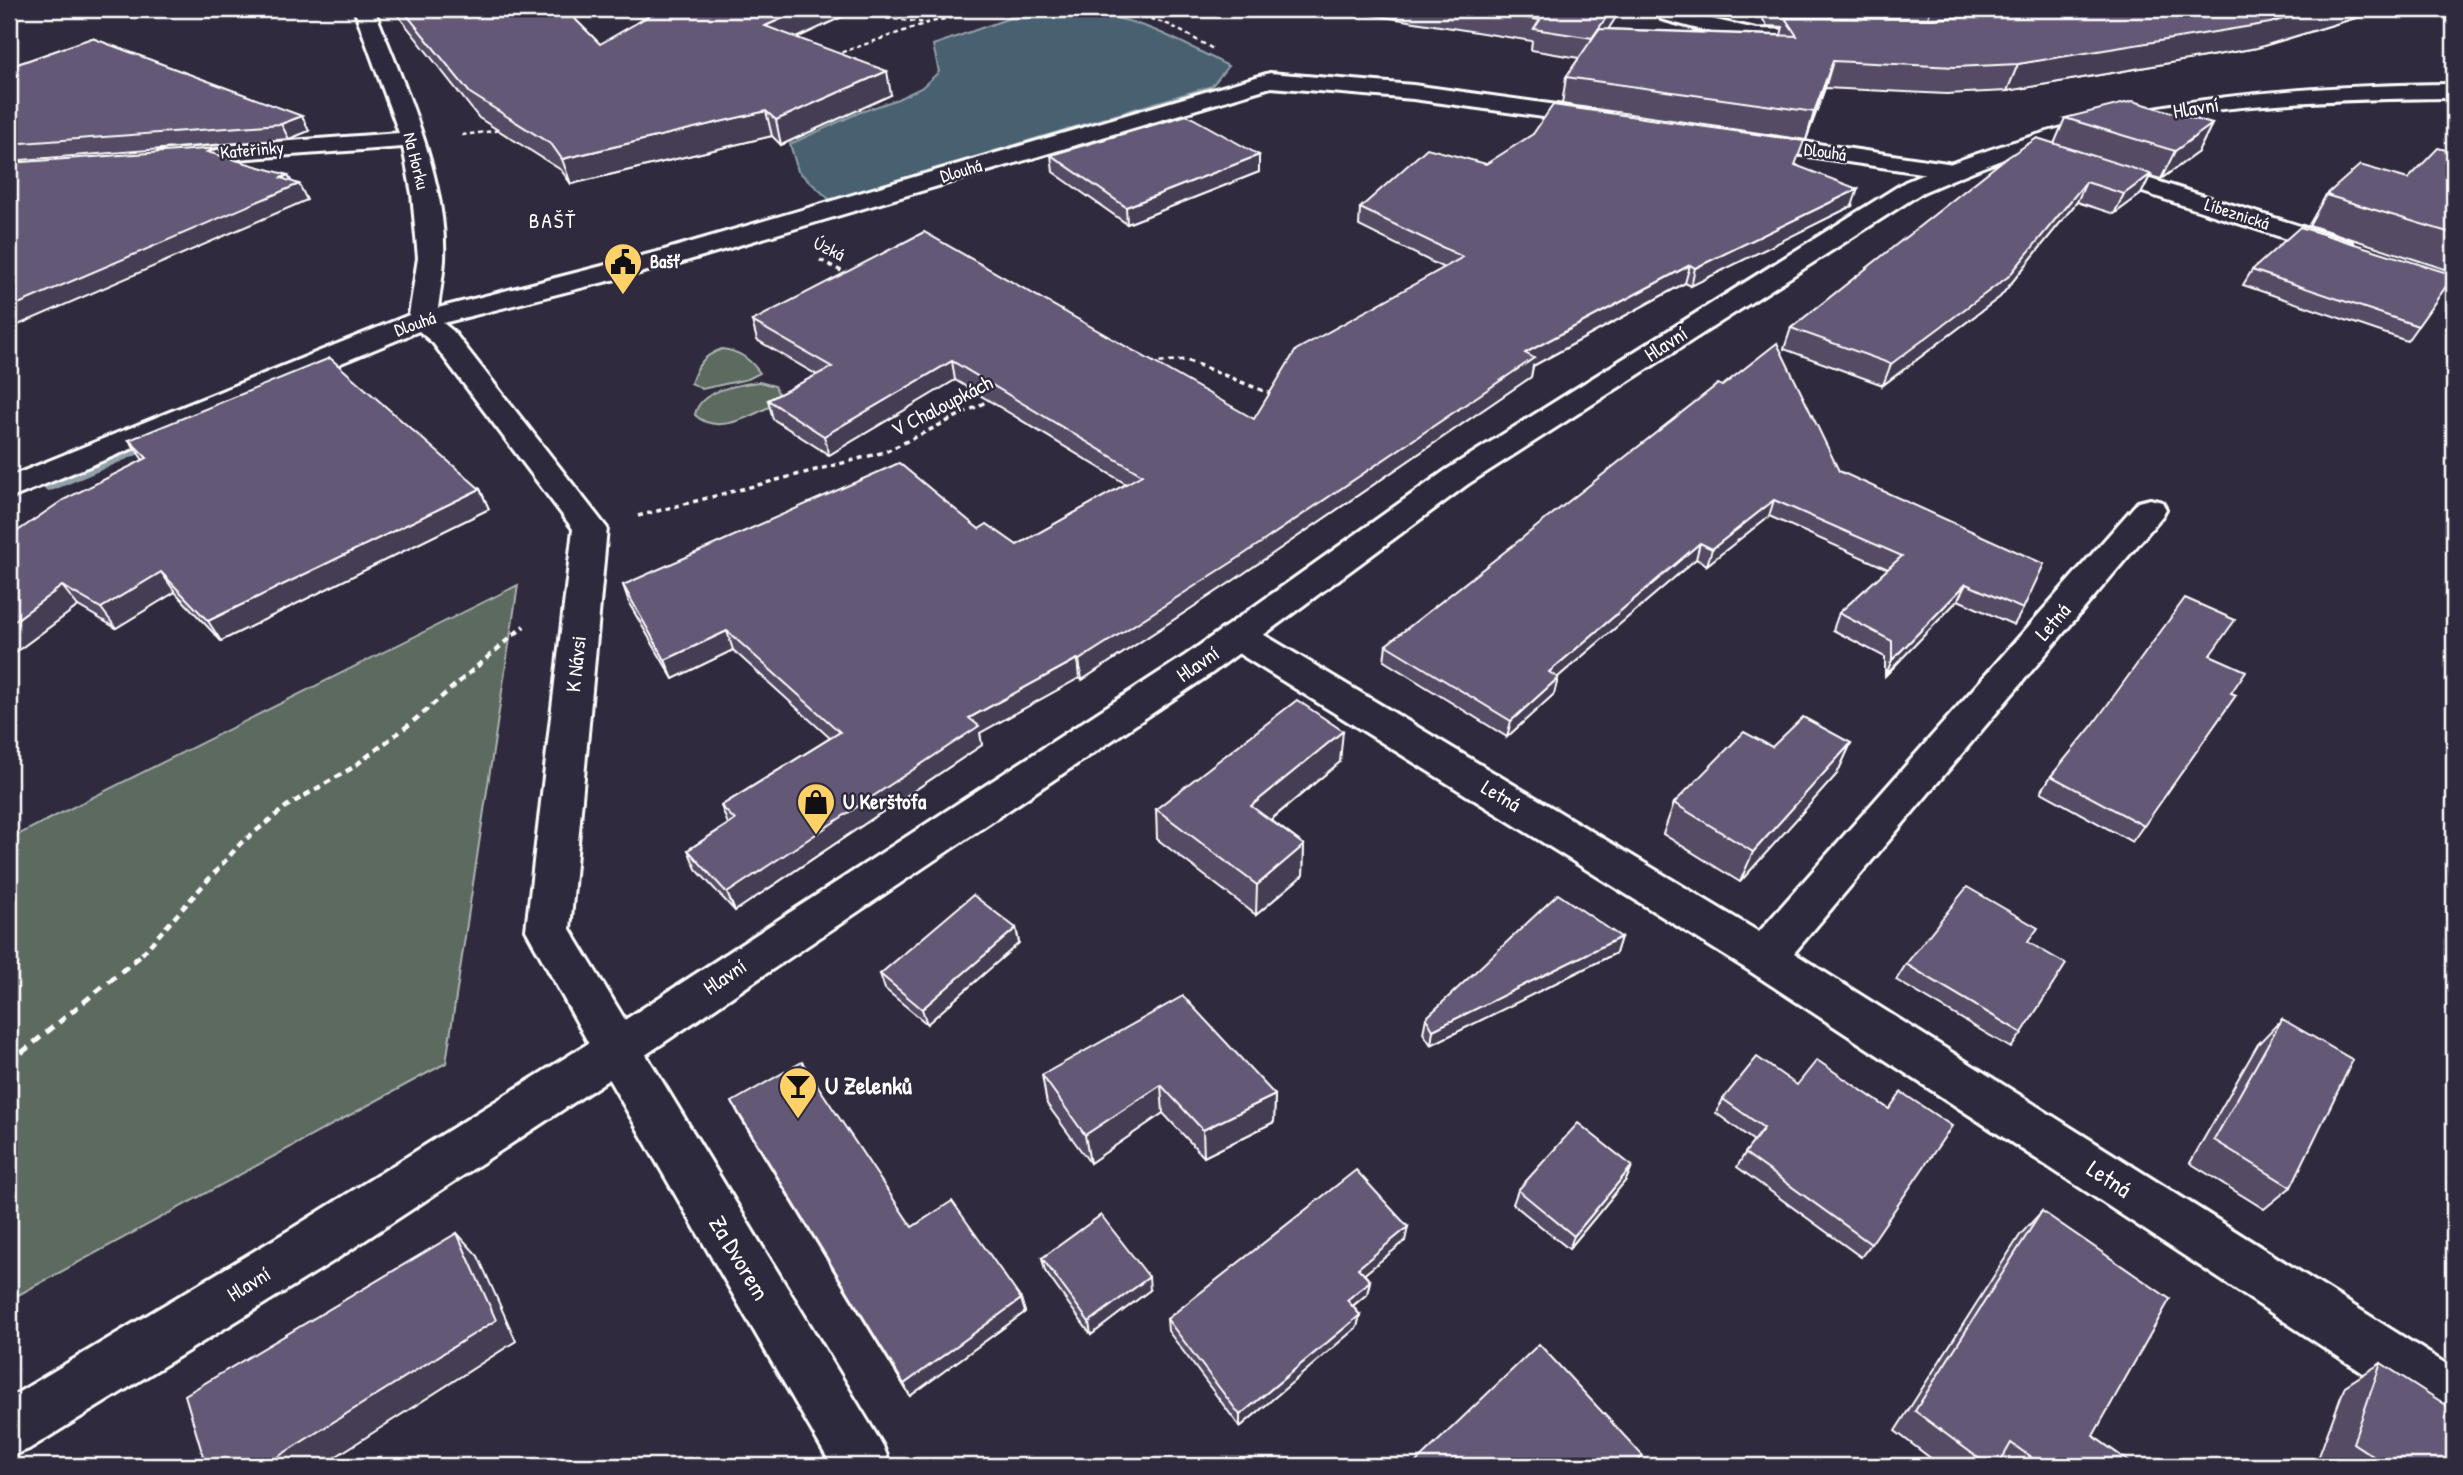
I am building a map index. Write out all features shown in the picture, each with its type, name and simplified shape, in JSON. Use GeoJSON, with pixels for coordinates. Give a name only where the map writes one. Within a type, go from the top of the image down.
{"type":"FeatureCollection","features":[{"type":"Feature","properties":{"kind":"street","name":"Na Horku"},"geometry":{"type":"LineString","coordinates":[[364,9],[413,139],[425,194],[432,258],[422,320]]}},
{"type":"Feature","properties":{"kind":"street"},"geometry":{"type":"LineString","coordinates":[[1672,9],[1668,15],[1756,35],[1829,37]]}},
{"type":"Feature","properties":{"kind":"street","name":"Dlouhá"},"geometry":{"type":"LineString","coordinates":[[9,489],[422,320],[670,257],[1270,80],[1413,92],[1623,121]]}},
{"type":"Feature","properties":{"kind":"street","name":"Hlavní"},"geometry":{"type":"LineString","coordinates":[[9,1429],[314,1244],[616,1050],[1238,636],[1457,477],[1868,215],[1947,170],[2019,144],[2077,129],[2218,104],[2334,92],[2454,91]]}},
{"type":"Feature","properties":{"kind":"street","name":"Dlouhá"},"geometry":{"type":"LineString","coordinates":[[1726,137],[1947,170]]}},
{"type":"Feature","properties":{"kind":"street","name":"Kateřinky"},"geometry":{"type":"LineString","coordinates":[[139,160],[413,139]]}},
{"type":"Feature","properties":{"kind":"street","name":"Líbeznická"},"geometry":{"type":"LineString","coordinates":[[2019,144],[2362,254]]}},
{"type":"Feature","properties":{"kind":"street"},"geometry":{"type":"LineString","coordinates":[[422,320],[443,337],[590,528]]}},
{"type":"Feature","properties":{"kind":"street","name":"Letná"},"geometry":{"type":"LineString","coordinates":[[1764,957],[2150,509]]}},
{"type":"Feature","properties":{"kind":"street","name":"K Návsi"},"geometry":{"type":"LineString","coordinates":[[590,528],[548,930],[616,1050]]}},
{"type":"Feature","properties":{"kind":"street","name":"Letná"},"geometry":{"type":"LineString","coordinates":[[1238,636],[1764,957],[2454,1401]]}},
{"type":"Feature","properties":{"kind":"street","name":"Za Dvorem"},"geometry":{"type":"LineString","coordinates":[[616,1050],[863,1466]]}},
{"type":"Feature","properties":{"kind":"path"},"geometry":{"type":"LineString","coordinates":[[9,13],[25,9]]}},
{"type":"Feature","properties":{"kind":"path"},"geometry":{"type":"LineString","coordinates":[[864,9],[886,18],[927,23]]}},
{"type":"Feature","properties":{"kind":"path"},"geometry":{"type":"LineString","coordinates":[[825,58],[927,23],[991,9]]}},
{"type":"Feature","properties":{"kind":"path"},"geometry":{"type":"LineString","coordinates":[[1120,9],[1170,25],[1270,80]]}},
{"type":"Feature","properties":{"kind":"path"},"geometry":{"type":"LineString","coordinates":[[413,139],[495,132],[507,128]]}},
{"type":"Feature","properties":{"kind":"path","name":"Úzká"},"geometry":{"type":"LineString","coordinates":[[810,256],[854,277]]}},
{"type":"Feature","properties":{"kind":"path"},"geometry":{"type":"LineString","coordinates":[[1147,364],[1186,360],[1286,400]]}},
{"type":"Feature","properties":{"kind":"path","name":"V Chaloupkách"},"geometry":{"type":"LineString","coordinates":[[590,528],[885,452],[995,397]]}},
{"type":"Feature","properties":{"kind":"path"},"geometry":{"type":"LineString","coordinates":[[9,1063],[146,951],[241,843],[287,806],[352,768],[410,724],[586,572]]}},
{"type":"Feature","properties":{"kind":"green space"},"geometry":{"type":"Polygon","coordinates":[[[722,349],[744,356],[760,373],[748,379],[702,389],[691,383],[702,362],[722,349]]]}},
{"type":"Feature","properties":{"kind":"green space"},"geometry":{"type":"Polygon","coordinates":[[[759,382],[775,386],[779,395],[777,403],[725,424],[704,421],[695,415],[698,407],[711,394],[730,387],[759,382]]]}},
{"type":"Feature","properties":{"kind":"green space"},"geometry":{"type":"Polygon","coordinates":[[[518,585],[446,1063],[9,1300],[9,839],[518,585]]]}},
{"type":"Feature","properties":{"kind":"water"},"geometry":{"type":"Polygon","coordinates":[[[1062,10],[1129,21],[1168,36],[1228,66],[1212,86],[830,200],[798,171],[790,144],[921,88],[939,72],[933,45],[1010,18],[1062,10]]]}},
{"type":"Feature","properties":{"kind":"building"},"geometry":{"type":"Polygon","coordinates":[[[402,9],[565,9],[600,44],[661,9],[804,9],[765,26],[887,71],[776,120],[766,111],[562,159],[552,145],[470,93],[402,9]]]}},
{"type":"Feature","properties":{"kind":"building"},"geometry":{"type":"Polygon","coordinates":[[[1467,9],[1612,9],[1592,38],[1534,29],[1540,20],[1467,9]]]}},
{"type":"Feature","properties":{"kind":"building"},"geometry":{"type":"Polygon","coordinates":[[[2051,9],[2316,9],[2270,23],[2018,64],[1955,67],[1833,61],[1814,112],[1566,77],[1599,29],[1797,36],[1785,18],[1934,19],[2051,9]]]}},
{"type":"Feature","properties":{"kind":"building"},"geometry":{"type":"Polygon","coordinates":[[[92,38],[302,116],[281,124],[9,144],[9,67],[92,38]]]}},
{"type":"Feature","properties":{"kind":"building"},"geometry":{"type":"Polygon","coordinates":[[[2133,101],[2212,124],[2175,151],[2065,118],[2133,101]]]}},
{"type":"Feature","properties":{"kind":"building"},"geometry":{"type":"Polygon","coordinates":[[[1553,105],[1804,141],[1795,165],[1858,189],[1695,268],[1690,265],[1525,353],[1534,358],[1234,561],[1079,660],[969,718],[979,726],[727,893],[688,850],[735,820],[721,806],[840,732],[727,631],[665,660],[623,585],[899,463],[979,529],[987,524],[1017,545],[1142,475],[952,361],[824,436],[768,400],[832,367],[752,321],[924,232],[1254,419],[1296,350],[1463,257],[1360,208],[1427,148],[1486,164],[1533,134],[1553,105]]]}},
{"type":"Feature","properties":{"kind":"building"},"geometry":{"type":"Polygon","coordinates":[[[1187,115],[1259,155],[1126,207],[1051,155],[1187,115]]]}},
{"type":"Feature","properties":{"kind":"building"},"geometry":{"type":"Polygon","coordinates":[[[2037,138],[2151,174],[2124,194],[2086,182],[2009,276],[1891,364],[1791,328],[2002,161],[2037,138]]]}},
{"type":"Feature","properties":{"kind":"building"},"geometry":{"type":"Polygon","coordinates":[[[219,148],[207,152],[288,175],[281,178],[299,184],[9,308],[9,163],[219,148]]]}},
{"type":"Feature","properties":{"kind":"building"},"geometry":{"type":"Polygon","coordinates":[[[2438,148],[2454,152],[2454,234],[2326,195],[2360,165],[2408,179],[2438,148]]]}},
{"type":"Feature","properties":{"kind":"building"},"geometry":{"type":"Polygon","coordinates":[[[2300,227],[2454,275],[2418,326],[2252,270],[2300,227]]]}},
{"type":"Feature","properties":{"kind":"building"},"geometry":{"type":"Polygon","coordinates":[[[1777,343],[1839,471],[2044,564],[2023,609],[1966,584],[1892,660],[1892,641],[1839,613],[1902,556],[1774,500],[1712,549],[1700,543],[1549,672],[1558,678],[1511,721],[1386,645],[1718,384],[1722,386],[1777,343]]]}},
{"type":"Feature","properties":{"kind":"building"},"geometry":{"type":"Polygon","coordinates":[[[330,358],[480,489],[208,621],[161,572],[101,608],[62,586],[9,625],[9,537],[63,500],[147,458],[129,440],[330,358]]]}},
{"type":"Feature","properties":{"kind":"building"},"geometry":{"type":"Polygon","coordinates":[[[2185,598],[2235,620],[2210,655],[2246,671],[2231,693],[2236,695],[2144,826],[2051,776],[2092,726],[2185,598]]]}},
{"type":"Feature","properties":{"kind":"building"},"geometry":{"type":"Polygon","coordinates":[[[1297,700],[1343,731],[1251,806],[1304,845],[1257,885],[1156,809],[1297,700]]]}},
{"type":"Feature","properties":{"kind":"building"},"geometry":{"type":"Polygon","coordinates":[[[1803,717],[1851,743],[1753,852],[1674,803],[1744,732],[1772,747],[1803,717]]]}},
{"type":"Feature","properties":{"kind":"building"},"geometry":{"type":"Polygon","coordinates":[[[1967,887],[2038,928],[2028,942],[2066,964],[2022,1033],[1906,964],[1967,887]]]}},
{"type":"Feature","properties":{"kind":"building"},"geometry":{"type":"Polygon","coordinates":[[[1558,894],[1621,937],[1433,1030],[1426,1018],[1558,894]]]}},
{"type":"Feature","properties":{"kind":"building"},"geometry":{"type":"Polygon","coordinates":[[[973,895],[1016,928],[922,1009],[880,974],[973,895]]]}},
{"type":"Feature","properties":{"kind":"building"},"geometry":{"type":"Polygon","coordinates":[[[1183,996],[1275,1095],[1203,1130],[1161,1085],[1085,1135],[1042,1075],[1183,996]]]}},
{"type":"Feature","properties":{"kind":"building"},"geometry":{"type":"Polygon","coordinates":[[[2282,1019],[2353,1060],[2291,1187],[2214,1140],[2282,1019]]]}},
{"type":"Feature","properties":{"kind":"building"},"geometry":{"type":"Polygon","coordinates":[[[1757,1057],[1797,1085],[1817,1060],[1889,1109],[1901,1092],[1952,1126],[1871,1244],[1745,1153],[1764,1128],[1723,1099],[1757,1057]]]}},
{"type":"Feature","properties":{"kind":"building"},"geometry":{"type":"Polygon","coordinates":[[[802,1062],[912,1227],[952,1201],[1021,1299],[904,1384],[732,1102],[802,1062]]]}},
{"type":"Feature","properties":{"kind":"building"},"geometry":{"type":"Polygon","coordinates":[[[1578,1123],[1632,1166],[1574,1236],[1518,1190],[1578,1123]]]}},
{"type":"Feature","properties":{"kind":"building"},"geometry":{"type":"Polygon","coordinates":[[[1356,1170],[1408,1227],[1358,1268],[1370,1281],[1347,1300],[1360,1315],[1240,1415],[1167,1319],[1356,1170]]]}},
{"type":"Feature","properties":{"kind":"building"},"geometry":{"type":"Polygon","coordinates":[[[2042,1211],[2170,1299],[2093,1436],[2135,1466],[2043,1466],[2011,1443],[1998,1466],[1989,1466],[1915,1411],[2042,1211]]]}},
{"type":"Feature","properties":{"kind":"building"},"geometry":{"type":"Polygon","coordinates":[[[1101,1215],[1149,1277],[1089,1322],[1042,1258],[1101,1215]]]}},
{"type":"Feature","properties":{"kind":"building"},"geometry":{"type":"Polygon","coordinates":[[[457,1233],[496,1320],[263,1466],[206,1466],[185,1395],[457,1233]]]}},
{"type":"Feature","properties":{"kind":"building"},"geometry":{"type":"Polygon","coordinates":[[[1539,1344],[1643,1456],[1633,1466],[1412,1466],[1539,1344]]]}},
{"type":"Feature","properties":{"kind":"building"},"geometry":{"type":"Polygon","coordinates":[[[2381,1363],[2454,1410],[2454,1466],[2388,1466],[2353,1443],[2381,1363]]]}},
{"type":"Feature","properties":{"kind":"waterway"},"geometry":{"type":"LineString","coordinates":[[1188,13],[1195,9]]}},
{"type":"Feature","properties":{"kind":"waterway"},"geometry":{"type":"LineString","coordinates":[[48,486],[162,438]]}},
{"type":"Feature","properties":{"kind":"place","name":"Bašť"},"geometry":{"type":"Point","coordinates":[623,296]}},
{"type":"Feature","properties":{"kind":"place","name":"U Kerštofa"},"geometry":{"type":"Point","coordinates":[816,836]}},
{"type":"Feature","properties":{"kind":"place","name":"U Zelenků"},"geometry":{"type":"Point","coordinates":[798,1120]}},
{"type":"Feature","properties":{"kind":"district","name":"BAŠŤ"},"geometry":{"type":"Point","coordinates":[553,221]}}]}
